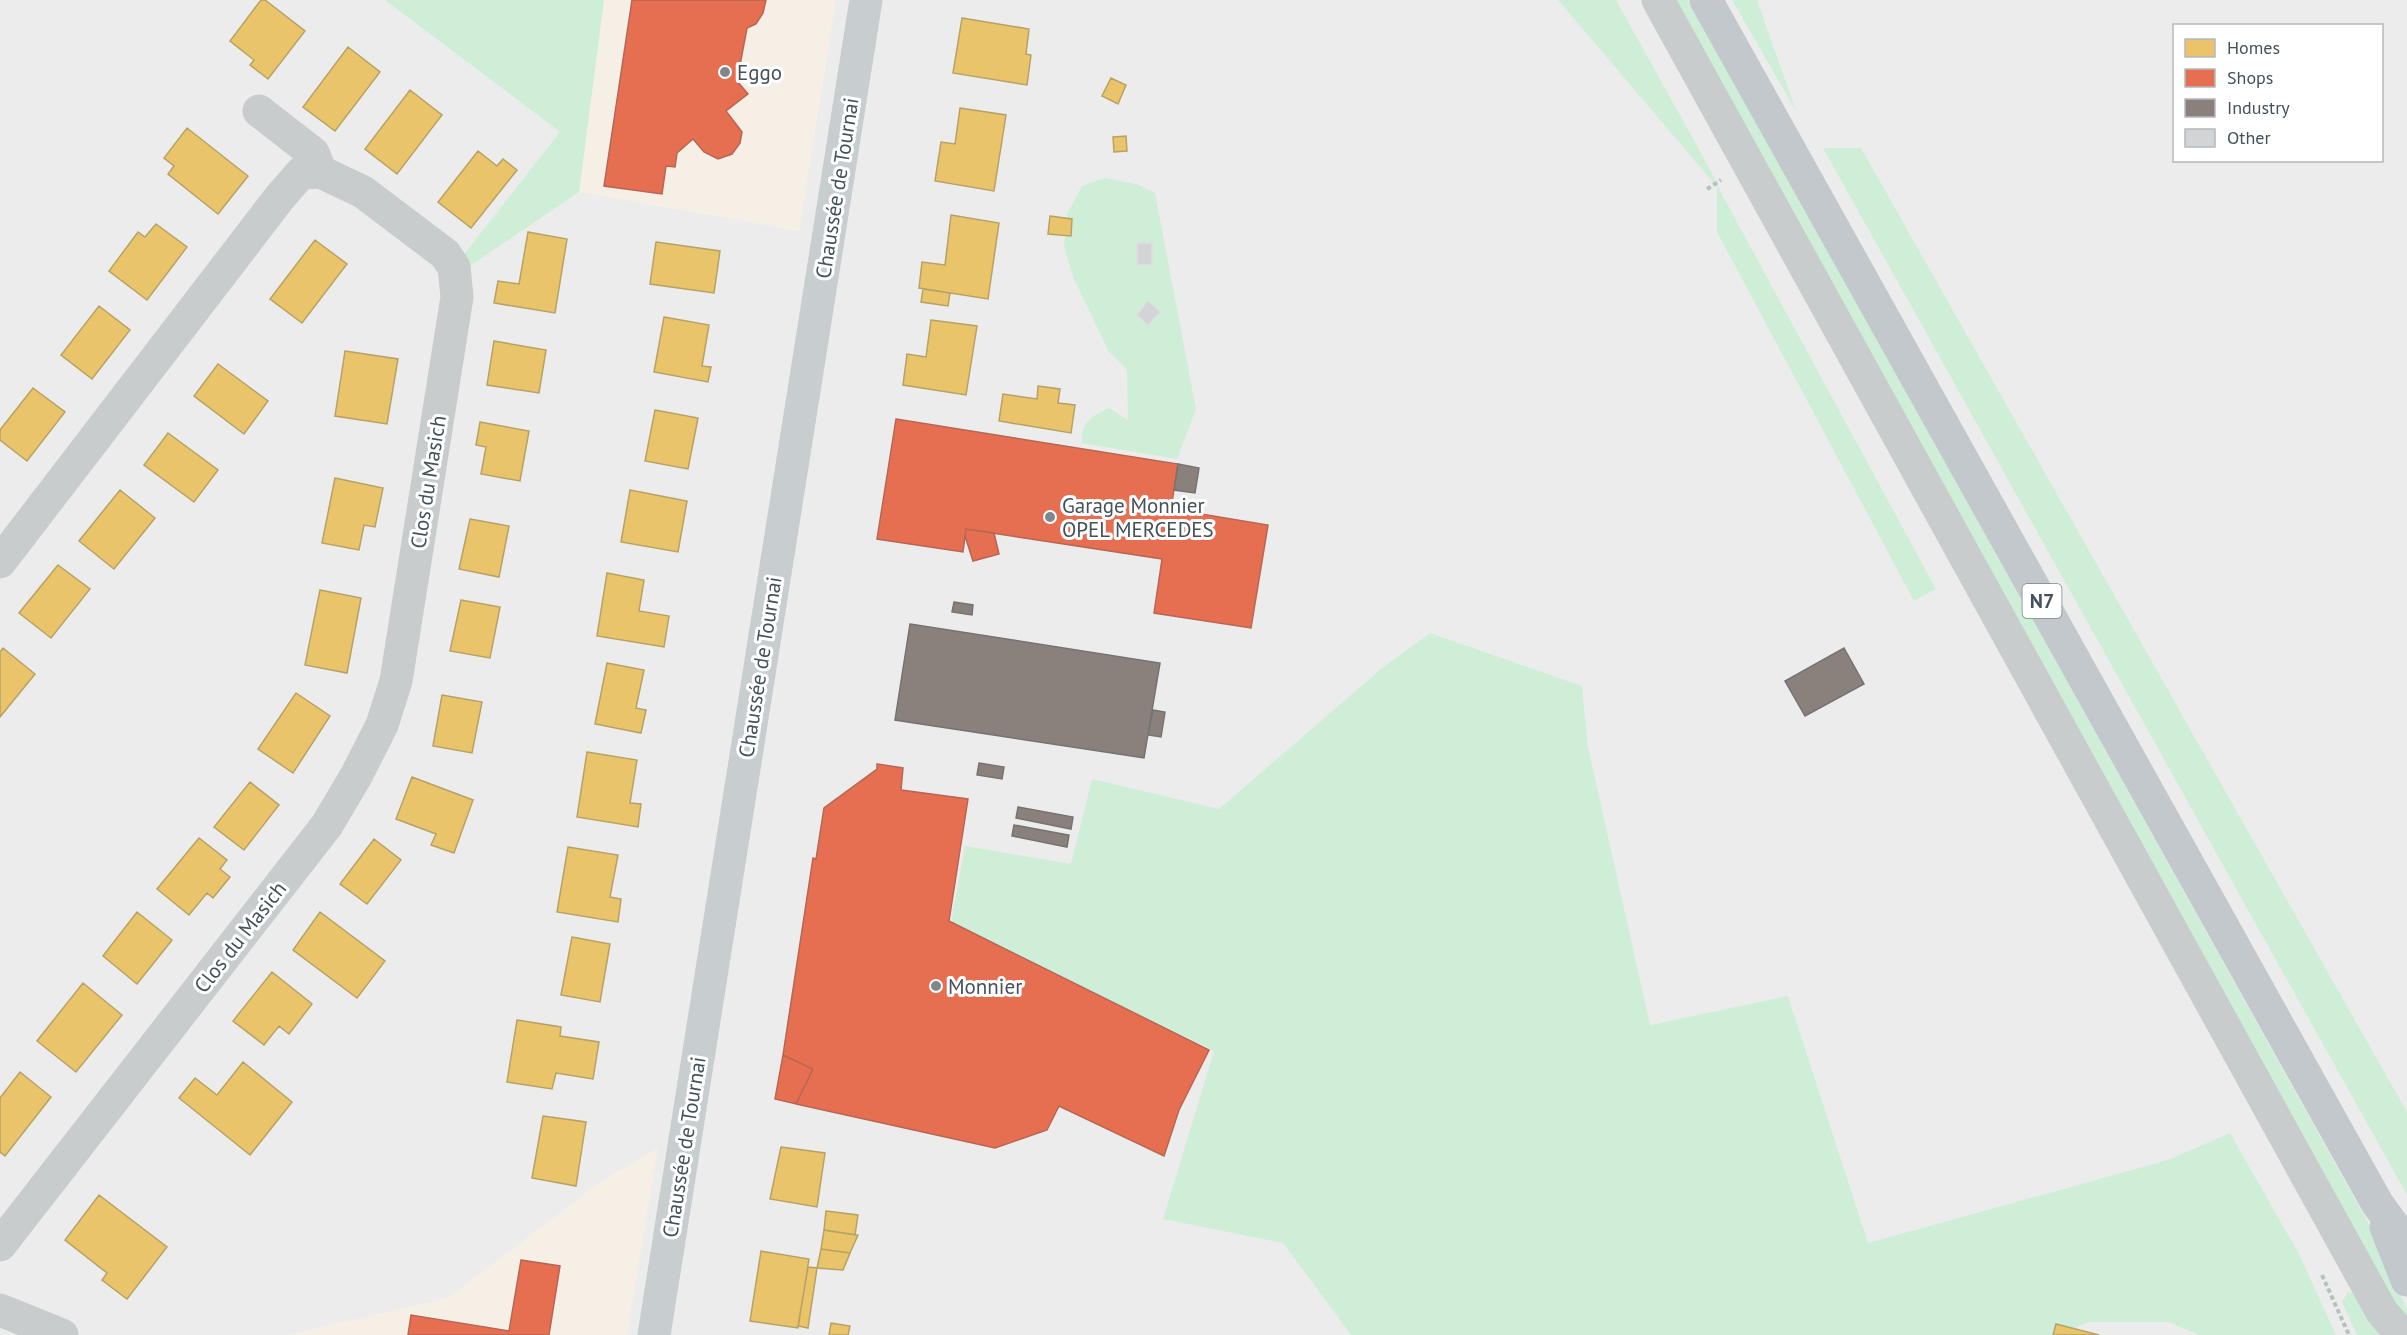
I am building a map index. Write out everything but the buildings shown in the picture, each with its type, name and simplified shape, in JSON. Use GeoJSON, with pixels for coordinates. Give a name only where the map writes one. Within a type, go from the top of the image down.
{"type":"FeatureCollection","features":[{"type":"Feature","properties":{"kind":"main road","name":"Chaussée de Tournai"},"geometry":{"type":"LineString","coordinates":[[654,1335],[866,0]]}},
{"type":"Feature","properties":{"kind":"main road","name":"N7"},"geometry":{"type":"LineString","coordinates":[[1706,0],[2377,1203],[2407,1245]]}},
{"type":"Feature","properties":{"kind":"main road","name":"N7"},"geometry":{"type":"LineString","coordinates":[[2377,1203],[2407,1280]]}},
{"type":"Feature","properties":{"kind":"street"},"geometry":{"type":"LineString","coordinates":[[1658,0],[2376,1302],[2402,1335]]}},
{"type":"Feature","properties":{"kind":"street"},"geometry":{"type":"LineString","coordinates":[[0,562],[280,197],[302,173],[321,172],[313,153],[259,111]]}},
{"type":"Feature","properties":{"kind":"street","name":"Clos du Masich"},"geometry":{"type":"LineString","coordinates":[[0,1245],[327,825],[382,725],[396,681],[457,297],[454,267],[445,254],[363,192],[321,172]]}},
{"type":"Feature","properties":{"kind":"street"},"geometry":{"type":"LineString","coordinates":[[0,1310],[62,1335]]}},
{"type":"Feature","properties":{"kind":"shaded area"},"geometry":{"type":"Polygon","coordinates":[[[604,0],[836,0],[799,231],[579,192],[604,0]]]}},
{"type":"Feature","properties":{"kind":"shaded area"},"geometry":{"type":"Polygon","coordinates":[[[658,1148],[627,1335],[286,1335],[448,1298],[600,1182],[658,1148]]]}},
{"type":"Feature","properties":{"kind":"green space"},"geometry":{"type":"Polygon","coordinates":[[[385,0],[604,0],[579,192],[455,276],[454,267],[560,132],[385,0]]]}},
{"type":"Feature","properties":{"kind":"green space"},"geometry":{"type":"Polygon","coordinates":[[[1558,0],[1616,0],[1711,171],[1936,589],[1914,601],[1717,232],[1717,187],[1558,0]]]}},
{"type":"Feature","properties":{"kind":"green space"},"geometry":{"type":"Polygon","coordinates":[[[1665,0],[1688,0],[2376,1237],[2407,1310],[2407,1325],[1665,0]]]}},
{"type":"Feature","properties":{"kind":"green space"},"geometry":{"type":"Polygon","coordinates":[[[1732,0],[1757,0],[1796,111],[1732,0]]]}},
{"type":"Feature","properties":{"kind":"green space"},"geometry":{"type":"Polygon","coordinates":[[[1823,148],[1861,148],[2407,1112],[2407,1195],[1823,148]]]}},
{"type":"Feature","properties":{"kind":"green space"},"geometry":{"type":"Polygon","coordinates":[[[1104,178],[1137,184],[1155,193],[1196,409],[1177,459],[1082,443],[1083,430],[1088,421],[1109,408],[1128,420],[1127,370],[1109,352],[1074,279],[1064,247],[1067,214],[1082,186],[1104,178]]]}},
{"type":"Feature","properties":{"kind":"green space"},"geometry":{"type":"Polygon","coordinates":[[[1430,633],[1582,686],[1588,747],[1650,1025],[1788,996],[1868,1243],[2168,1160],[2230,1133],[2298,1252],[2336,1335],[2200,1335],[2168,1322],[2088,1322],[2060,1335],[1351,1335],[1283,1243],[1163,1219],[1214,1051],[951,923],[965,846],[1071,864],[1092,779],[1219,809],[1381,669],[1430,633]]]}},
{"type":"Feature","properties":{"kind":"green space"},"geometry":{"type":"Polygon","coordinates":[[[2348,1292],[2361,1293],[2387,1335],[2357,1335],[2342,1302],[2348,1292]]]}},
{"type":"Feature","properties":{"kind":"place","name":"Eggo"},"geometry":{"type":"Point","coordinates":[725,72]}},
{"type":"Feature","properties":{"kind":"place","name":"Garage Monnier OPEL MERCEDES"},"geometry":{"type":"Point","coordinates":[1050,517]}},
{"type":"Feature","properties":{"kind":"place","name":"Monnier"},"geometry":{"type":"Point","coordinates":[936,986]}}]}
